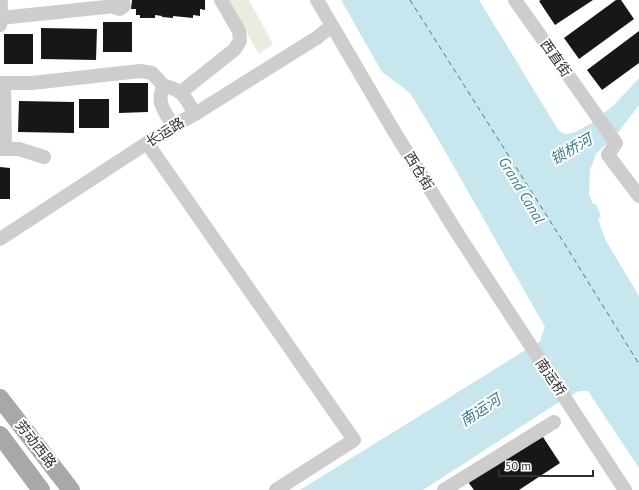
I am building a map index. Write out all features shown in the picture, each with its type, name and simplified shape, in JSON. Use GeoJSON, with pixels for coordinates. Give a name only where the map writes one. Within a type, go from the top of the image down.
{"type":"FeatureCollection","features":[{"type":"Feature","properties":{"kind":"main road","name":"劳动西路"},"geometry":{"type":"LineString","coordinates":[[0,398],[71,490]]}},
{"type":"Feature","properties":{"kind":"main road","name":"劳动西路"},"geometry":{"type":"LineString","coordinates":[[0,435],[41,490]]}},
{"type":"Feature","properties":{"kind":"street"},"geometry":{"type":"LineString","coordinates":[[2,0],[0,20],[118,2]]}},
{"type":"Feature","properties":{"kind":"street"},"geometry":{"type":"LineString","coordinates":[[181,92],[234,50],[240,41],[239,31],[221,0]]}},
{"type":"Feature","properties":{"kind":"street","name":"西仓街"},"geometry":{"type":"LineString","coordinates":[[317,0],[331,26],[455,229],[526,339]]}},
{"type":"Feature","properties":{"kind":"street","name":"西直街"},"geometry":{"type":"LineString","coordinates":[[515,0],[616,143],[608,155],[639,196]]}},
{"type":"Feature","properties":{"kind":"street","name":"长运路"},"geometry":{"type":"LineString","coordinates":[[0,239],[147,143],[318,37],[331,26]]}},
{"type":"Feature","properties":{"kind":"street"},"geometry":{"type":"LineString","coordinates":[[44,157],[19,149],[3,149],[2,83],[32,83],[140,71],[152,73],[164,86],[173,87],[181,92],[195,114]]}},
{"type":"Feature","properties":{"kind":"street"},"geometry":{"type":"LineString","coordinates":[[164,86],[160,93],[161,104],[174,126]]}},
{"type":"Feature","properties":{"kind":"street"},"geometry":{"type":"LineString","coordinates":[[147,143],[354,440],[276,490]]}},
{"type":"Feature","properties":{"kind":"street","name":"南运桥"},"geometry":{"type":"LineString","coordinates":[[526,339],[625,490]]}},
{"type":"Feature","properties":{"kind":"street"},"geometry":{"type":"LineString","coordinates":[[451,488],[554,422]]}},
{"type":"Feature","properties":{"kind":"green space"},"geometry":{"type":"Polygon","coordinates":[[[228,0],[249,0],[273,44],[259,54],[228,0]]]}},
{"type":"Feature","properties":{"kind":"water"},"geometry":{"type":"Polygon","coordinates":[[[341,0],[479,0],[559,131],[565,134],[573,133],[590,124],[614,105],[639,78],[639,105],[617,134],[596,154],[590,170],[589,194],[593,204],[596,204],[601,217],[598,219],[606,241],[639,296],[639,468],[588,391],[579,391],[553,406],[423,490],[300,490],[540,341],[545,327],[441,144],[410,93],[382,72],[341,0]]]}},
{"type":"Feature","properties":{"kind":"building"},"geometry":{"type":"Polygon","coordinates":[[[132,0],[205,0],[205,10],[200,9],[200,16],[193,15],[193,18],[173,16],[173,18],[155,15],[155,18],[140,18],[140,15],[136,15],[136,9],[131,9],[132,0]]]}},
{"type":"Feature","properties":{"kind":"building"},"geometry":{"type":"Polygon","coordinates":[[[593,0],[555,25],[539,1],[593,0]]]}},
{"type":"Feature","properties":{"kind":"building"},"geometry":{"type":"Polygon","coordinates":[[[616,0],[621,0],[634,19],[579,59],[564,38],[616,0]]]}},
{"type":"Feature","properties":{"kind":"building"},"geometry":{"type":"Polygon","coordinates":[[[103,22],[132,22],[132,52],[103,52],[103,22]]]}},
{"type":"Feature","properties":{"kind":"building"},"geometry":{"type":"Polygon","coordinates":[[[41,28],[97,29],[96,60],[41,59],[41,28]]]}},
{"type":"Feature","properties":{"kind":"building"},"geometry":{"type":"Polygon","coordinates":[[[639,31],[639,63],[602,90],[587,70],[639,31]]]}},
{"type":"Feature","properties":{"kind":"building"},"geometry":{"type":"Polygon","coordinates":[[[4,34],[33,34],[33,64],[4,64],[4,34]]]}},
{"type":"Feature","properties":{"kind":"building"},"geometry":{"type":"Polygon","coordinates":[[[119,83],[148,83],[148,112],[119,113],[119,83]]]}},
{"type":"Feature","properties":{"kind":"building"},"geometry":{"type":"Polygon","coordinates":[[[79,99],[109,99],[109,128],[79,128],[79,99]]]}},
{"type":"Feature","properties":{"kind":"building"},"geometry":{"type":"Polygon","coordinates":[[[19,101],[74,102],[74,133],[18,132],[19,101]]]}},
{"type":"Feature","properties":{"kind":"building"},"geometry":{"type":"Polygon","coordinates":[[[0,167],[10,168],[10,199],[0,199],[0,167]]]}},
{"type":"Feature","properties":{"kind":"building"},"geometry":{"type":"Polygon","coordinates":[[[541,434],[560,463],[519,490],[474,490],[468,482],[541,434]]]}},
{"type":"Feature","properties":{"kind":"ferry route"},"geometry":{"type":"LineString","coordinates":[[410,0],[639,364]]}},
{"type":"Feature","properties":{"kind":"water label","name":"锁桥河"},"geometry":{"type":"Point","coordinates":[571,149]}},
{"type":"Feature","properties":{"kind":"water label","name":"Grand Canal"},"geometry":{"type":"Point","coordinates":[522,190]}},
{"type":"Feature","properties":{"kind":"water label","name":"南运河"},"geometry":{"type":"Point","coordinates":[480,410]}}]}
